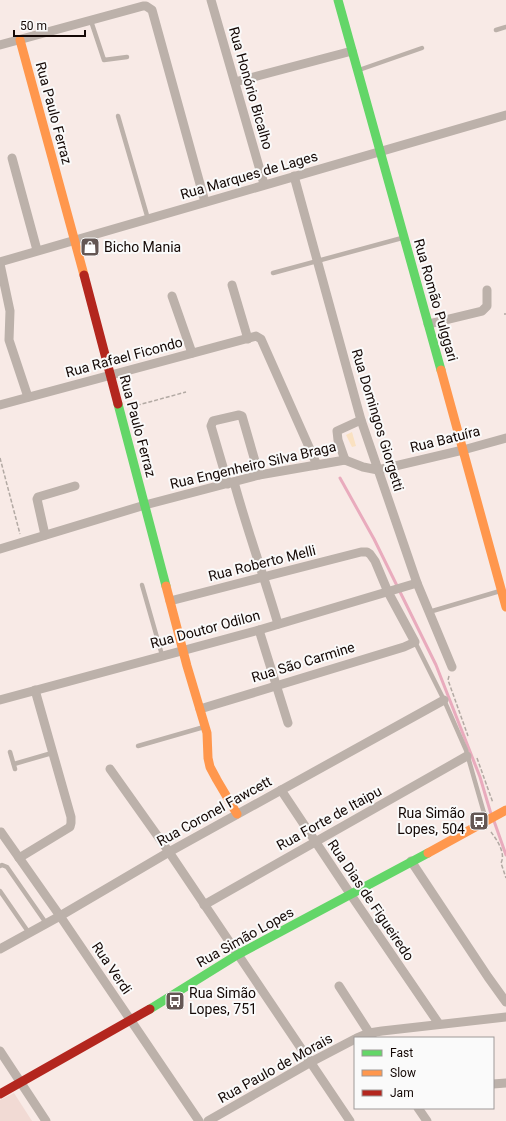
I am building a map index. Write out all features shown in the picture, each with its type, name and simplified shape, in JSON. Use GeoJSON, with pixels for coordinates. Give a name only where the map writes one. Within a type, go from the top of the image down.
{"type":"FeatureCollection","features":[{"type":"Feature","properties":{"kind":"street","name":"Rua Honório Bicalho"},"geometry":{"type":"LineString","coordinates":[[211,0],[264,184]]}},
{"type":"Feature","properties":{"kind":"street","name":"Rua Romão Pulggari"},"geometry":{"type":"LineString","coordinates":[[338,0],[463,450],[502,580],[501,591],[506,607]]}},
{"type":"Feature","properties":{"kind":"street"},"geometry":{"type":"LineString","coordinates":[[0,45],[143,6],[150,7],[205,202]]}},
{"type":"Feature","properties":{"kind":"street","name":"Rua Paulo Ferraz"},"geometry":{"type":"LineString","coordinates":[[20,40],[75,240],[183,650],[205,727],[209,743],[209,761],[211,769],[237,814]]}},
{"type":"Feature","properties":{"kind":"street"},"geometry":{"type":"LineString","coordinates":[[235,82],[352,51]]}},
{"type":"Feature","properties":{"kind":"street","name":"Rua Marques de Lages"},"geometry":{"type":"LineString","coordinates":[[0,263],[37,250],[506,115]]}},
{"type":"Feature","properties":{"kind":"street"},"geometry":{"type":"LineString","coordinates":[[12,158],[37,250]]}},
{"type":"Feature","properties":{"kind":"street","name":"Rua Domingos Giorgetti"},"geometry":{"type":"LineString","coordinates":[[294,176],[361,420],[417,582],[452,667]]}},
{"type":"Feature","properties":{"kind":"street"},"geometry":{"type":"LineString","coordinates":[[0,263],[10,311],[9,340],[28,397]]}},
{"type":"Feature","properties":{"kind":"street"},"geometry":{"type":"LineString","coordinates":[[232,285],[252,338],[261,339],[317,465]]}},
{"type":"Feature","properties":{"kind":"street"},"geometry":{"type":"LineString","coordinates":[[428,324],[482,311],[487,306],[487,290]]}},
{"type":"Feature","properties":{"kind":"street"},"geometry":{"type":"LineString","coordinates":[[172,296],[192,353]]}},
{"type":"Feature","properties":{"kind":"street","name":"Rua Rafael Ficondo"},"geometry":{"type":"LineString","coordinates":[[0,405],[110,374],[252,338]]}},
{"type":"Feature","properties":{"kind":"street"},"geometry":{"type":"LineString","coordinates":[[260,475],[242,416],[239,415],[213,421],[211,426],[264,577],[278,624]]}},
{"type":"Feature","properties":{"kind":"street","name":"Rua Engenheiro Silva Braga"},"geometry":{"type":"LineString","coordinates":[[0,548],[145,505],[260,475],[345,460],[338,440],[337,431],[361,420]]}},
{"type":"Feature","properties":{"kind":"street","name":"Rua Batuíra"},"geometry":{"type":"LineString","coordinates":[[345,460],[363,467],[378,470],[463,450],[506,438]]}},
{"type":"Feature","properties":{"kind":"street"},"geometry":{"type":"LineString","coordinates":[[45,535],[37,499],[38,497],[75,486]]}},
{"type":"Feature","properties":{"kind":"street","name":"Rua Roberto Melli"},"geometry":{"type":"LineString","coordinates":[[170,601],[361,552],[367,552],[370,554],[390,591]]}},
{"type":"Feature","properties":{"kind":"street","name":"Rua Doutor Odilon"},"geometry":{"type":"LineString","coordinates":[[0,700],[259,630],[417,582]]}},
{"type":"Feature","properties":{"kind":"street"},"geometry":{"type":"LineString","coordinates":[[390,591],[414,642]]}},
{"type":"Feature","properties":{"kind":"street"},"geometry":{"type":"LineString","coordinates":[[259,630],[288,723]]}},
{"type":"Feature","properties":{"kind":"street","name":"Rua São Carmine"},"geometry":{"type":"LineString","coordinates":[[200,709],[404,647],[414,642]]}},
{"type":"Feature","properties":{"kind":"street"},"geometry":{"type":"LineString","coordinates":[[19,858],[70,827],[71,823],[35,690]]}},
{"type":"Feature","properties":{"kind":"street","name":"Rua Coronel Fawcett"},"geometry":{"type":"LineString","coordinates":[[0,948],[60,916],[237,814],[444,700]]}},
{"type":"Feature","properties":{"kind":"street","name":"Rua Forte de Itaipu"},"geometry":{"type":"LineString","coordinates":[[204,905],[467,756]]}},
{"type":"Feature","properties":{"kind":"street"},"geometry":{"type":"LineString","coordinates":[[110,769],[169,852],[350,1121]]}},
{"type":"Feature","properties":{"kind":"street","name":"Rua Dias de Figueiredo"},"geometry":{"type":"LineString","coordinates":[[281,790],[439,1024]]}},
{"type":"Feature","properties":{"kind":"street","name":"Rua Simão Lopes"},"geometry":{"type":"LineString","coordinates":[[0,1094],[130,1021],[237,955],[351,895],[506,810]]}},
{"type":"Feature","properties":{"kind":"street","name":"Rua Verdi"},"geometry":{"type":"LineString","coordinates":[[1,832],[199,1121]]}},
{"type":"Feature","properties":{"kind":"street"},"geometry":{"type":"LineString","coordinates":[[411,861],[506,1002]]}},
{"type":"Feature","properties":{"kind":"street"},"geometry":{"type":"LineString","coordinates":[[339,986],[371,1036]]}},
{"type":"Feature","properties":{"kind":"street","name":"Rua Paulo de Morais"},"geometry":{"type":"LineString","coordinates":[[371,1036],[439,1024],[506,1017]]}},
{"type":"Feature","properties":{"kind":"street","name":"Rua Paulo de Morais"},"geometry":{"type":"LineString","coordinates":[[208,1121],[311,1062],[354,1040]]}},
{"type":"Feature","properties":{"kind":"street"},"geometry":{"type":"LineString","coordinates":[[0,1051],[46,1121]]}},
{"type":"Feature","properties":{"kind":"street"},"geometry":{"type":"LineString","coordinates":[[494,1084],[506,1083]]}},
{"type":"Feature","properties":{"kind":"street"},"geometry":{"type":"LineString","coordinates":[[419,1109],[426,1121]]}},
{"type":"Feature","properties":{"kind":"lane"},"geometry":{"type":"LineString","coordinates":[[91,21],[104,60],[127,57]]}},
{"type":"Feature","properties":{"kind":"lane"},"geometry":{"type":"LineString","coordinates":[[496,30],[506,27]]}},
{"type":"Feature","properties":{"kind":"lane"},"geometry":{"type":"LineString","coordinates":[[358,70],[422,48]]}},
{"type":"Feature","properties":{"kind":"lane"},"geometry":{"type":"LineString","coordinates":[[118,116],[148,219]]}},
{"type":"Feature","properties":{"kind":"lane"},"geometry":{"type":"LineString","coordinates":[[273,272],[404,237]]}},
{"type":"Feature","properties":{"kind":"lane"},"geometry":{"type":"LineString","coordinates":[[142,585],[162,655]]}},
{"type":"Feature","properties":{"kind":"lane"},"geometry":{"type":"LineString","coordinates":[[429,612],[501,591]]}},
{"type":"Feature","properties":{"kind":"lane"},"geometry":{"type":"LineString","coordinates":[[414,642],[444,700],[464,745],[486,821]]}},
{"type":"Feature","properties":{"kind":"lane"},"geometry":{"type":"LineString","coordinates":[[138,746],[205,727]]}},
{"type":"Feature","properties":{"kind":"lane"},"geometry":{"type":"LineString","coordinates":[[10,752],[15,766],[52,752]]}},
{"type":"Feature","properties":{"kind":"lane"},"geometry":{"type":"LineString","coordinates":[[0,866],[2,865],[7,867],[46,923]]}},
{"type":"Feature","properties":{"kind":"lane"},"geometry":{"type":"LineString","coordinates":[[0,891],[29,933]]}},
{"type":"Feature","properties":{"kind":"path"},"geometry":{"type":"LineString","coordinates":[[120,410],[186,392]]}},
{"type":"Feature","properties":{"kind":"path"},"geometry":{"type":"LineString","coordinates":[[0,458],[22,542]]}},
{"type":"Feature","properties":{"kind":"path"},"geometry":{"type":"LineString","coordinates":[[486,821],[504,852],[501,863],[506,878]]}},
{"type":"Feature","properties":{"kind":"shaded area"},"geometry":{"type":"Polygon","coordinates":[[[352,432],[356,446],[352,447],[346,435],[352,432]]]}},
{"type":"Feature","properties":{"kind":"shaded area"},"geometry":{"type":"Polygon","coordinates":[[[14,1093],[32,1121],[0,1121],[0,1100],[14,1093]]]}},
{"type":"Feature","properties":{"kind":"waterway"},"geometry":{"type":"LineString","coordinates":[[340,478],[374,539],[436,665],[480,777],[491,814]]}},
{"type":"Feature","properties":{"kind":"waterway"},"geometry":{"type":"LineString","coordinates":[[494,821],[506,855]]}},
{"type":"Feature","properties":{"kind":"traffic: fast"},"geometry":{"type":"LineString","coordinates":[[338,0],[441,370]]}},
{"type":"Feature","properties":{"kind":"traffic: fast"},"geometry":{"type":"LineString","coordinates":[[118,404],[166,586]]}},
{"type":"Feature","properties":{"kind":"traffic: fast"},"geometry":{"type":"LineString","coordinates":[[150,1009],[237,955],[428,853]]}},
{"type":"Feature","properties":{"kind":"traffic: slow"},"geometry":{"type":"LineString","coordinates":[[20,40],[84,275]]}},
{"type":"Feature","properties":{"kind":"traffic: slow"},"geometry":{"type":"LineString","coordinates":[[441,370],[506,607]]}},
{"type":"Feature","properties":{"kind":"traffic: slow"},"geometry":{"type":"LineString","coordinates":[[166,586],[187,666],[207,733],[208,758],[210,767],[237,814]]}},
{"type":"Feature","properties":{"kind":"traffic: slow"},"geometry":{"type":"LineString","coordinates":[[428,853],[506,810]]}},
{"type":"Feature","properties":{"kind":"traffic: jam"},"geometry":{"type":"LineString","coordinates":[[84,275],[118,404]]}},
{"type":"Feature","properties":{"kind":"traffic: jam"},"geometry":{"type":"LineString","coordinates":[[0,1094],[150,1009]]}},
{"type":"Feature","properties":{"kind":"place","name":"Bicho Mania"},"geometry":{"type":"Point","coordinates":[90,247]}},
{"type":"Feature","properties":{"kind":"place","name":"Rua Simão Lopes, 504"},"geometry":{"type":"Point","coordinates":[479,821]}},
{"type":"Feature","properties":{"kind":"place","name":"Rua Simão Lopes, 751"},"geometry":{"type":"Point","coordinates":[175,1001]}}]}
